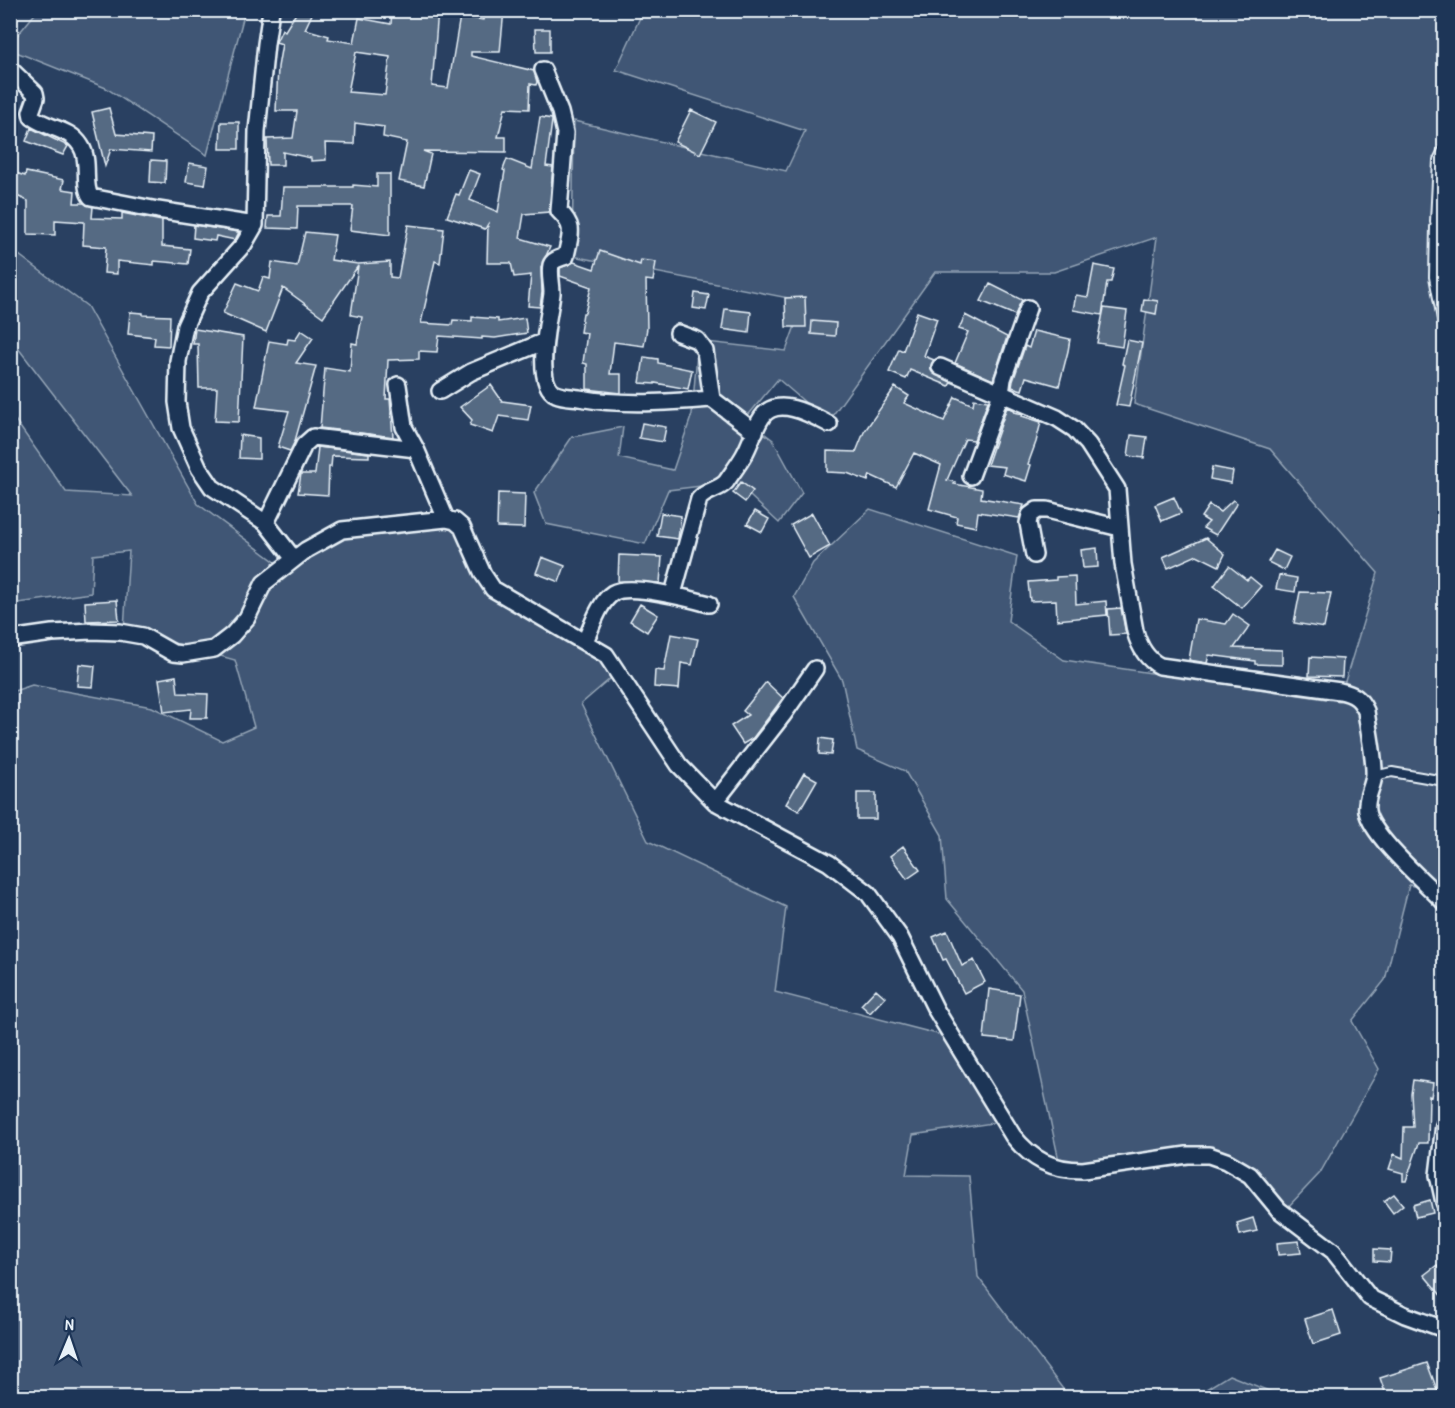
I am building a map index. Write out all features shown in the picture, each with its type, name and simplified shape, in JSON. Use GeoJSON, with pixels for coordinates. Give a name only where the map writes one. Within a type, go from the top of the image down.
{"type":"FeatureCollection","features":[{"type":"Feature","properties":{"kind":"street"},"geometry":{"type":"LineString","coordinates":[[271,10],[257,131],[255,225],[244,244],[200,293],[185,326],[178,361],[177,402],[181,428],[199,468],[213,487],[266,523],[294,559]]}},
{"type":"Feature","properties":{"kind":"street"},"geometry":{"type":"LineString","coordinates":[[10,69],[35,93],[32,117],[68,133],[83,147],[87,164],[87,193],[91,197],[255,225]]}},
{"type":"Feature","properties":{"kind":"street"},"geometry":{"type":"LineString","coordinates":[[543,70],[560,112],[565,132],[559,211],[568,219],[572,228],[566,256],[555,260],[551,265],[552,293],[545,340],[544,375],[550,389],[557,395],[635,404],[712,399],[755,432]]}},
{"type":"Feature","properties":{"kind":"street"},"geometry":{"type":"LineString","coordinates":[[971,476],[1029,308]]}},
{"type":"Feature","properties":{"kind":"street"},"geometry":{"type":"LineString","coordinates":[[678,333],[697,340],[705,351],[712,399]]}},
{"type":"Feature","properties":{"kind":"street"},"geometry":{"type":"LineString","coordinates":[[441,391],[471,372],[545,340]]}},
{"type":"Feature","properties":{"kind":"street"},"geometry":{"type":"LineString","coordinates":[[940,367],[1057,418],[1074,429],[1088,444],[1117,489],[1123,564],[1134,631],[1149,661],[1160,666],[1340,691],[1354,694],[1362,702],[1366,711],[1374,776],[1367,796],[1367,813],[1381,837],[1444,902]]}},
{"type":"Feature","properties":{"kind":"street"},"geometry":{"type":"LineString","coordinates":[[398,385],[404,427],[446,519]]}},
{"type":"Feature","properties":{"kind":"street"},"geometry":{"type":"LineString","coordinates":[[673,594],[699,499],[702,494],[723,485],[745,455],[763,416],[775,408],[785,407],[812,415],[829,424]]}},
{"type":"Feature","properties":{"kind":"street"},"geometry":{"type":"LineString","coordinates":[[266,523],[304,445],[313,438],[416,449]]}},
{"type":"Feature","properties":{"kind":"street"},"geometry":{"type":"LineString","coordinates":[[1034,555],[1028,522],[1030,514],[1036,510],[1047,510],[1120,528]]}},
{"type":"Feature","properties":{"kind":"street"},"geometry":{"type":"LineString","coordinates":[[10,639],[52,633],[120,632],[142,636],[173,652],[183,654],[214,648],[232,635],[247,618],[264,583],[306,550],[342,530],[446,519],[455,521],[462,527],[483,574],[493,589],[606,655],[679,765],[715,802],[829,863],[868,893],[900,937],[936,1010],[1013,1136],[1025,1151],[1058,1168],[1069,1170],[1187,1155],[1209,1155],[1227,1161],[1250,1175],[1279,1210],[1333,1251],[1370,1299],[1444,1329]]}},
{"type":"Feature","properties":{"kind":"street"},"geometry":{"type":"LineString","coordinates":[[585,641],[605,601],[614,592],[673,594],[710,604]]}},
{"type":"Feature","properties":{"kind":"street"},"geometry":{"type":"LineString","coordinates":[[715,802],[783,715],[815,669]]}},
{"type":"Feature","properties":{"kind":"street"},"geometry":{"type":"LineString","coordinates":[[1444,1125],[1438,1175],[1444,1202]]}},
{"type":"Feature","properties":{"kind":"lane"},"geometry":{"type":"LineString","coordinates":[[1444,148],[1438,160],[1434,278],[1444,330]]}},
{"type":"Feature","properties":{"kind":"lane"},"geometry":{"type":"LineString","coordinates":[[1435,227],[1444,206]]}},
{"type":"Feature","properties":{"kind":"lane"},"geometry":{"type":"LineString","coordinates":[[1374,776],[1392,772],[1444,781]]}},
{"type":"Feature","properties":{"kind":"shaded area"},"geometry":{"type":"Polygon","coordinates":[[[38,10],[245,11],[207,155],[106,88],[11,50],[11,43],[38,10]]]}},
{"type":"Feature","properties":{"kind":"shaded area"},"geometry":{"type":"Polygon","coordinates":[[[643,11],[1444,11],[1444,893],[1409,885],[1385,980],[1352,1021],[1379,1069],[1320,1173],[1287,1208],[1229,1166],[1181,1154],[1061,1170],[1022,990],[947,899],[942,835],[905,771],[857,750],[842,680],[794,597],[813,563],[870,509],[1017,556],[1008,621],[1064,660],[1339,701],[1378,573],[1270,449],[1134,404],[1157,237],[1054,272],[935,272],[828,422],[778,379],[745,419],[773,440],[802,493],[779,523],[735,482],[668,490],[645,544],[546,524],[534,493],[572,437],[623,427],[619,458],[673,470],[692,414],[698,341],[786,351],[804,301],[572,256],[574,121],[786,171],[805,131],[616,70],[643,11]]]}},
{"type":"Feature","properties":{"kind":"shaded area"},"geometry":{"type":"Polygon","coordinates":[[[11,249],[87,306],[198,504],[277,563],[338,530],[454,525],[507,600],[591,637],[618,672],[581,704],[648,841],[786,907],[775,992],[945,1036],[999,1122],[913,1135],[906,1175],[969,1176],[978,1277],[1069,1397],[11,1397],[11,692],[32,685],[152,707],[222,741],[254,727],[235,660],[124,629],[129,551],[93,555],[91,593],[11,604],[10,390],[13,417],[66,492],[132,496],[11,339],[11,249]]]}},
{"type":"Feature","properties":{"kind":"shaded area"},"geometry":{"type":"Polygon","coordinates":[[[1229,1375],[1284,1397],[1193,1397],[1229,1375]]]}},
{"type":"Feature","properties":{"kind":"building"},"geometry":{"type":"Polygon","coordinates":[[[298,10],[314,10],[305,29],[329,36],[328,39],[354,43],[359,18],[391,24],[392,10],[438,10],[432,86],[448,88],[460,16],[483,20],[485,10],[504,10],[500,52],[471,52],[471,56],[534,71],[537,82],[536,85],[530,84],[529,109],[505,108],[498,137],[506,137],[506,152],[423,151],[431,154],[424,186],[399,181],[407,142],[383,137],[384,127],[355,123],[354,144],[325,143],[326,160],[311,161],[311,158],[283,152],[283,165],[268,165],[267,139],[293,138],[297,111],[276,111],[278,67],[282,44],[276,42],[282,29],[285,31],[298,10]],[[356,52],[348,92],[385,95],[390,57],[356,52]]]}},
{"type":"Feature","properties":{"kind":"building"},"geometry":{"type":"Polygon","coordinates":[[[535,29],[550,29],[550,52],[536,52],[535,29]]]}},
{"type":"Feature","properties":{"kind":"building"},"geometry":{"type":"Polygon","coordinates":[[[109,108],[116,134],[152,137],[151,152],[111,149],[105,166],[92,112],[109,108]]]}},
{"type":"Feature","properties":{"kind":"building"},"geometry":{"type":"Polygon","coordinates":[[[691,110],[716,122],[700,154],[675,142],[691,110]]]}},
{"type":"Feature","properties":{"kind":"building"},"geometry":{"type":"Polygon","coordinates":[[[540,117],[552,119],[546,166],[553,167],[549,212],[524,214],[520,238],[550,247],[541,267],[540,307],[528,306],[531,275],[514,277],[511,263],[487,263],[488,224],[485,229],[447,217],[469,170],[480,174],[470,200],[498,212],[505,171],[503,170],[507,159],[532,169],[540,117]]]}},
{"type":"Feature","properties":{"kind":"building"},"geometry":{"type":"Polygon","coordinates":[[[221,122],[239,122],[239,149],[220,149],[221,122]]]}},
{"type":"Feature","properties":{"kind":"building"},"geometry":{"type":"Polygon","coordinates":[[[31,128],[68,146],[63,155],[26,141],[31,128]]]}},
{"type":"Feature","properties":{"kind":"building"},"geometry":{"type":"Polygon","coordinates":[[[151,160],[166,161],[165,183],[150,182],[151,160]]]}},
{"type":"Feature","properties":{"kind":"building"},"geometry":{"type":"Polygon","coordinates":[[[189,163],[208,166],[205,185],[186,182],[189,163]]]}},
{"type":"Feature","properties":{"kind":"building"},"geometry":{"type":"Polygon","coordinates":[[[10,171],[25,176],[26,172],[64,180],[62,189],[75,191],[74,203],[84,203],[93,207],[92,218],[122,219],[122,213],[162,221],[162,246],[190,249],[188,264],[154,261],[154,265],[117,261],[117,274],[104,273],[106,247],[83,245],[84,222],[55,220],[55,235],[28,234],[28,201],[10,193],[10,171]]]}},
{"type":"Feature","properties":{"kind":"building"},"geometry":{"type":"Polygon","coordinates":[[[377,174],[390,174],[390,235],[350,230],[353,206],[298,206],[297,229],[267,228],[268,216],[281,216],[283,187],[353,187],[353,185],[377,187],[377,174]]]}},
{"type":"Feature","properties":{"kind":"building"},"geometry":{"type":"Polygon","coordinates":[[[194,225],[239,232],[235,240],[216,236],[215,241],[193,238],[194,225]]]}},
{"type":"Feature","properties":{"kind":"building"},"geometry":{"type":"Polygon","coordinates":[[[408,225],[444,229],[440,263],[435,261],[421,323],[452,325],[453,320],[472,321],[472,317],[498,319],[498,322],[525,318],[527,333],[495,338],[482,337],[482,339],[439,336],[437,352],[419,351],[419,359],[388,360],[386,399],[390,399],[393,437],[320,428],[325,368],[350,372],[352,343],[357,344],[362,317],[351,315],[358,266],[323,317],[283,288],[266,332],[223,313],[237,283],[258,291],[263,277],[270,279],[272,262],[297,266],[305,232],[335,235],[331,260],[358,264],[390,262],[390,277],[398,278],[408,225]]]}},
{"type":"Feature","properties":{"kind":"building"},"geometry":{"type":"Polygon","coordinates":[[[600,251],[640,265],[641,260],[656,262],[653,281],[646,280],[647,328],[644,346],[614,342],[610,374],[621,374],[621,393],[587,389],[587,364],[583,363],[587,333],[580,332],[591,287],[560,276],[560,268],[574,262],[594,269],[600,251]]]}},
{"type":"Feature","properties":{"kind":"building"},"geometry":{"type":"Polygon","coordinates":[[[1094,265],[1114,269],[1111,282],[1107,282],[1102,315],[1073,310],[1076,295],[1088,297],[1094,265]]]}},
{"type":"Feature","properties":{"kind":"building"},"geometry":{"type":"Polygon","coordinates":[[[990,284],[1022,300],[1015,315],[981,301],[990,284]]]}},
{"type":"Feature","properties":{"kind":"building"},"geometry":{"type":"Polygon","coordinates":[[[695,293],[709,295],[706,310],[693,308],[695,293]]]}},
{"type":"Feature","properties":{"kind":"building"},"geometry":{"type":"Polygon","coordinates":[[[805,297],[806,327],[786,327],[785,298],[805,297]]]}},
{"type":"Feature","properties":{"kind":"building"},"geometry":{"type":"Polygon","coordinates":[[[1144,299],[1158,301],[1156,314],[1142,311],[1144,299]]]}},
{"type":"Feature","properties":{"kind":"building"},"geometry":{"type":"Polygon","coordinates":[[[1104,308],[1127,311],[1122,347],[1097,343],[1104,308]]]}},
{"type":"Feature","properties":{"kind":"building"},"geometry":{"type":"Polygon","coordinates":[[[725,309],[751,312],[749,333],[722,329],[725,309]]]}},
{"type":"Feature","properties":{"kind":"building"},"geometry":{"type":"Polygon","coordinates":[[[130,312],[170,316],[169,346],[154,345],[155,337],[128,334],[130,312]]]}},
{"type":"Feature","properties":{"kind":"building"},"geometry":{"type":"Polygon","coordinates":[[[917,312],[937,319],[924,356],[934,360],[930,368],[932,372],[951,382],[949,386],[910,370],[906,379],[889,372],[899,349],[903,351],[917,312]]]}},
{"type":"Feature","properties":{"kind":"building"},"geometry":{"type":"Polygon","coordinates":[[[965,315],[1007,337],[993,380],[955,363],[968,332],[959,329],[965,315]]]}},
{"type":"Feature","properties":{"kind":"building"},"geometry":{"type":"Polygon","coordinates":[[[812,321],[836,323],[835,336],[811,334],[812,321]]]}},
{"type":"Feature","properties":{"kind":"building"},"geometry":{"type":"Polygon","coordinates":[[[195,329],[243,337],[239,422],[215,421],[217,388],[199,388],[198,344],[193,344],[195,329]]]}},
{"type":"Feature","properties":{"kind":"building"},"geometry":{"type":"Polygon","coordinates":[[[301,330],[313,338],[296,363],[316,366],[295,441],[290,451],[278,447],[289,411],[256,407],[269,341],[287,344],[288,339],[295,340],[301,330]]]}},
{"type":"Feature","properties":{"kind":"building"},"geometry":{"type":"Polygon","coordinates":[[[1034,331],[1070,339],[1059,386],[1026,377],[1022,390],[1012,387],[1025,346],[1029,348],[1034,331]]]}},
{"type":"Feature","properties":{"kind":"building"},"geometry":{"type":"Polygon","coordinates":[[[1127,340],[1142,343],[1129,407],[1116,405],[1125,365],[1122,364],[1127,340]]]}},
{"type":"Feature","properties":{"kind":"building"},"geometry":{"type":"Polygon","coordinates":[[[644,357],[658,359],[658,363],[692,370],[688,389],[655,383],[640,383],[644,357]]]}},
{"type":"Feature","properties":{"kind":"building"},"geometry":{"type":"Polygon","coordinates":[[[491,385],[502,401],[531,405],[528,420],[499,416],[493,433],[470,425],[472,420],[460,407],[491,385]]]}},
{"type":"Feature","properties":{"kind":"building"},"geometry":{"type":"Polygon","coordinates":[[[895,387],[909,396],[904,403],[944,421],[955,397],[973,405],[974,399],[988,401],[974,440],[965,439],[947,480],[955,482],[954,484],[982,489],[981,498],[1024,505],[1019,518],[978,512],[976,527],[956,523],[957,517],[929,509],[941,465],[914,453],[896,487],[870,475],[868,481],[847,473],[827,472],[827,451],[856,452],[864,432],[895,387]]]}},
{"type":"Feature","properties":{"kind":"building"},"geometry":{"type":"Polygon","coordinates":[[[1007,407],[1023,414],[1022,416],[1041,422],[1028,464],[1031,465],[1026,481],[1003,474],[1005,467],[987,465],[1007,407]]]}},
{"type":"Feature","properties":{"kind":"building"},"geometry":{"type":"Polygon","coordinates":[[[642,423],[666,427],[663,442],[639,438],[642,423]]]}},
{"type":"Feature","properties":{"kind":"building"},"geometry":{"type":"Polygon","coordinates":[[[240,435],[259,438],[259,459],[239,458],[240,435]]]}},
{"type":"Feature","properties":{"kind":"building"},"geometry":{"type":"Polygon","coordinates":[[[1131,435],[1147,437],[1144,458],[1128,456],[1131,435]]]}},
{"type":"Feature","properties":{"kind":"building"},"geometry":{"type":"Polygon","coordinates":[[[318,447],[369,453],[369,457],[332,456],[331,467],[329,467],[328,495],[298,493],[301,474],[315,474],[318,447]]]}},
{"type":"Feature","properties":{"kind":"building"},"geometry":{"type":"Polygon","coordinates":[[[1212,467],[1233,471],[1231,483],[1210,479],[1212,467]]]}},
{"type":"Feature","properties":{"kind":"building"},"geometry":{"type":"Polygon","coordinates":[[[741,482],[753,491],[745,502],[733,493],[741,482]]]}},
{"type":"Feature","properties":{"kind":"building"},"geometry":{"type":"Polygon","coordinates":[[[498,493],[525,494],[524,528],[497,527],[498,493]]]}},
{"type":"Feature","properties":{"kind":"building"},"geometry":{"type":"Polygon","coordinates":[[[1174,497],[1181,513],[1162,521],[1155,505],[1174,497]]]}},
{"type":"Feature","properties":{"kind":"building"},"geometry":{"type":"Polygon","coordinates":[[[1233,500],[1237,503],[1216,535],[1203,528],[1209,522],[1201,517],[1209,505],[1220,512],[1233,500]]]}},
{"type":"Feature","properties":{"kind":"building"},"geometry":{"type":"Polygon","coordinates":[[[755,511],[769,519],[762,532],[747,524],[755,511]]]}},
{"type":"Feature","properties":{"kind":"building"},"geometry":{"type":"Polygon","coordinates":[[[661,513],[681,516],[678,539],[657,536],[661,513]]]}},
{"type":"Feature","properties":{"kind":"building"},"geometry":{"type":"Polygon","coordinates":[[[812,513],[830,546],[809,558],[791,525],[812,513]]]}},
{"type":"Feature","properties":{"kind":"building"},"geometry":{"type":"Polygon","coordinates":[[[1206,538],[1225,554],[1219,566],[1197,555],[1168,568],[1163,557],[1206,538]]]}},
{"type":"Feature","properties":{"kind":"building"},"geometry":{"type":"Polygon","coordinates":[[[1097,548],[1098,567],[1083,568],[1081,550],[1097,548]]]}},
{"type":"Feature","properties":{"kind":"building"},"geometry":{"type":"Polygon","coordinates":[[[1275,550],[1290,557],[1284,570],[1268,562],[1275,550]]]}},
{"type":"Feature","properties":{"kind":"building"},"geometry":{"type":"Polygon","coordinates":[[[619,555],[662,557],[660,583],[618,581],[619,555]]]}},
{"type":"Feature","properties":{"kind":"building"},"geometry":{"type":"Polygon","coordinates":[[[542,557],[565,566],[559,582],[536,573],[542,557]]]}},
{"type":"Feature","properties":{"kind":"building"},"geometry":{"type":"Polygon","coordinates":[[[1229,566],[1247,580],[1250,577],[1261,586],[1242,608],[1214,586],[1229,566]]]}},
{"type":"Feature","properties":{"kind":"building"},"geometry":{"type":"Polygon","coordinates":[[[1279,575],[1297,578],[1295,592],[1276,589],[1279,575]]]}},
{"type":"Feature","properties":{"kind":"building"},"geometry":{"type":"Polygon","coordinates":[[[1075,576],[1076,604],[1106,601],[1107,615],[1057,620],[1056,600],[1030,601],[1028,582],[1075,576]]]}},
{"type":"Feature","properties":{"kind":"building"},"geometry":{"type":"Polygon","coordinates":[[[1300,592],[1331,593],[1324,628],[1294,623],[1300,592]]]}},
{"type":"Feature","properties":{"kind":"building"},"geometry":{"type":"Polygon","coordinates":[[[117,600],[119,620],[86,621],[85,602],[117,600]]]}},
{"type":"Feature","properties":{"kind":"building"},"geometry":{"type":"Polygon","coordinates":[[[640,604],[658,615],[647,632],[630,621],[640,604]]]}},
{"type":"Feature","properties":{"kind":"building"},"geometry":{"type":"Polygon","coordinates":[[[1121,608],[1126,634],[1110,635],[1108,609],[1121,608]]]}},
{"type":"Feature","properties":{"kind":"building"},"geometry":{"type":"Polygon","coordinates":[[[1233,614],[1250,626],[1234,648],[1282,650],[1282,665],[1255,664],[1255,661],[1209,655],[1207,663],[1189,660],[1196,619],[1226,624],[1233,614]]]}},
{"type":"Feature","properties":{"kind":"building"},"geometry":{"type":"Polygon","coordinates":[[[671,634],[698,639],[692,665],[681,663],[679,689],[654,687],[655,670],[664,671],[671,634]]]}},
{"type":"Feature","properties":{"kind":"building"},"geometry":{"type":"Polygon","coordinates":[[[1310,657],[1343,659],[1342,677],[1309,676],[1310,657]]]}},
{"type":"Feature","properties":{"kind":"building"},"geometry":{"type":"Polygon","coordinates":[[[79,664],[95,666],[93,687],[77,686],[79,664]]]}},
{"type":"Feature","properties":{"kind":"building"},"geometry":{"type":"Polygon","coordinates":[[[176,676],[178,693],[208,694],[207,718],[190,718],[191,709],[164,712],[159,679],[176,676]]]}},
{"type":"Feature","properties":{"kind":"building"},"geometry":{"type":"Polygon","coordinates":[[[766,682],[783,698],[753,738],[743,744],[731,726],[748,715],[743,711],[766,682]]]}},
{"type":"Feature","properties":{"kind":"building"},"geometry":{"type":"Polygon","coordinates":[[[820,738],[833,740],[831,755],[819,754],[820,738]]]}},
{"type":"Feature","properties":{"kind":"building"},"geometry":{"type":"Polygon","coordinates":[[[804,773],[817,780],[799,811],[786,804],[804,773]]]}},
{"type":"Feature","properties":{"kind":"building"},"geometry":{"type":"Polygon","coordinates":[[[857,793],[876,793],[876,819],[857,819],[857,793]]]}},
{"type":"Feature","properties":{"kind":"building"},"geometry":{"type":"Polygon","coordinates":[[[903,846],[920,870],[907,879],[890,856],[903,846]]]}},
{"type":"Feature","properties":{"kind":"building"},"geometry":{"type":"Polygon","coordinates":[[[947,931],[962,966],[974,960],[985,982],[964,993],[946,959],[943,960],[933,937],[947,931]]]}},
{"type":"Feature","properties":{"kind":"building"},"geometry":{"type":"Polygon","coordinates":[[[876,989],[885,997],[870,1013],[861,1005],[876,989]]]}},
{"type":"Feature","properties":{"kind":"building"},"geometry":{"type":"Polygon","coordinates":[[[989,989],[1020,994],[1014,1041],[984,1038],[989,989]]]}},
{"type":"Feature","properties":{"kind":"building"},"geometry":{"type":"Polygon","coordinates":[[[1413,1080],[1433,1083],[1431,1097],[1429,1096],[1428,1143],[1419,1143],[1406,1181],[1403,1181],[1403,1173],[1389,1169],[1394,1154],[1403,1158],[1404,1127],[1413,1127],[1411,1094],[1413,1080]]]}},
{"type":"Feature","properties":{"kind":"building"},"geometry":{"type":"Polygon","coordinates":[[[1394,1194],[1403,1205],[1393,1213],[1384,1201],[1394,1194]]]}},
{"type":"Feature","properties":{"kind":"building"},"geometry":{"type":"Polygon","coordinates":[[[1430,1200],[1433,1213],[1416,1217],[1413,1205],[1430,1200]]]}},
{"type":"Feature","properties":{"kind":"building"},"geometry":{"type":"Polygon","coordinates":[[[1253,1218],[1257,1231],[1240,1235],[1237,1223],[1253,1218]]]}},
{"type":"Feature","properties":{"kind":"building"},"geometry":{"type":"Polygon","coordinates":[[[1299,1241],[1301,1253],[1278,1255],[1277,1243],[1299,1241]]]}},
{"type":"Feature","properties":{"kind":"building"},"geometry":{"type":"Polygon","coordinates":[[[1374,1249],[1391,1250],[1390,1262],[1374,1261],[1374,1249]]]}},
{"type":"Feature","properties":{"kind":"building"},"geometry":{"type":"Polygon","coordinates":[[[1437,1265],[1444,1274],[1444,1299],[1424,1275],[1437,1265]]]}},
{"type":"Feature","properties":{"kind":"building"},"geometry":{"type":"Polygon","coordinates":[[[1333,1310],[1341,1335],[1313,1344],[1305,1319],[1333,1310]]]}},
{"type":"Feature","properties":{"kind":"building"},"geometry":{"type":"Polygon","coordinates":[[[1427,1363],[1438,1392],[1422,1398],[1387,1398],[1380,1378],[1427,1363]]]}}]}
